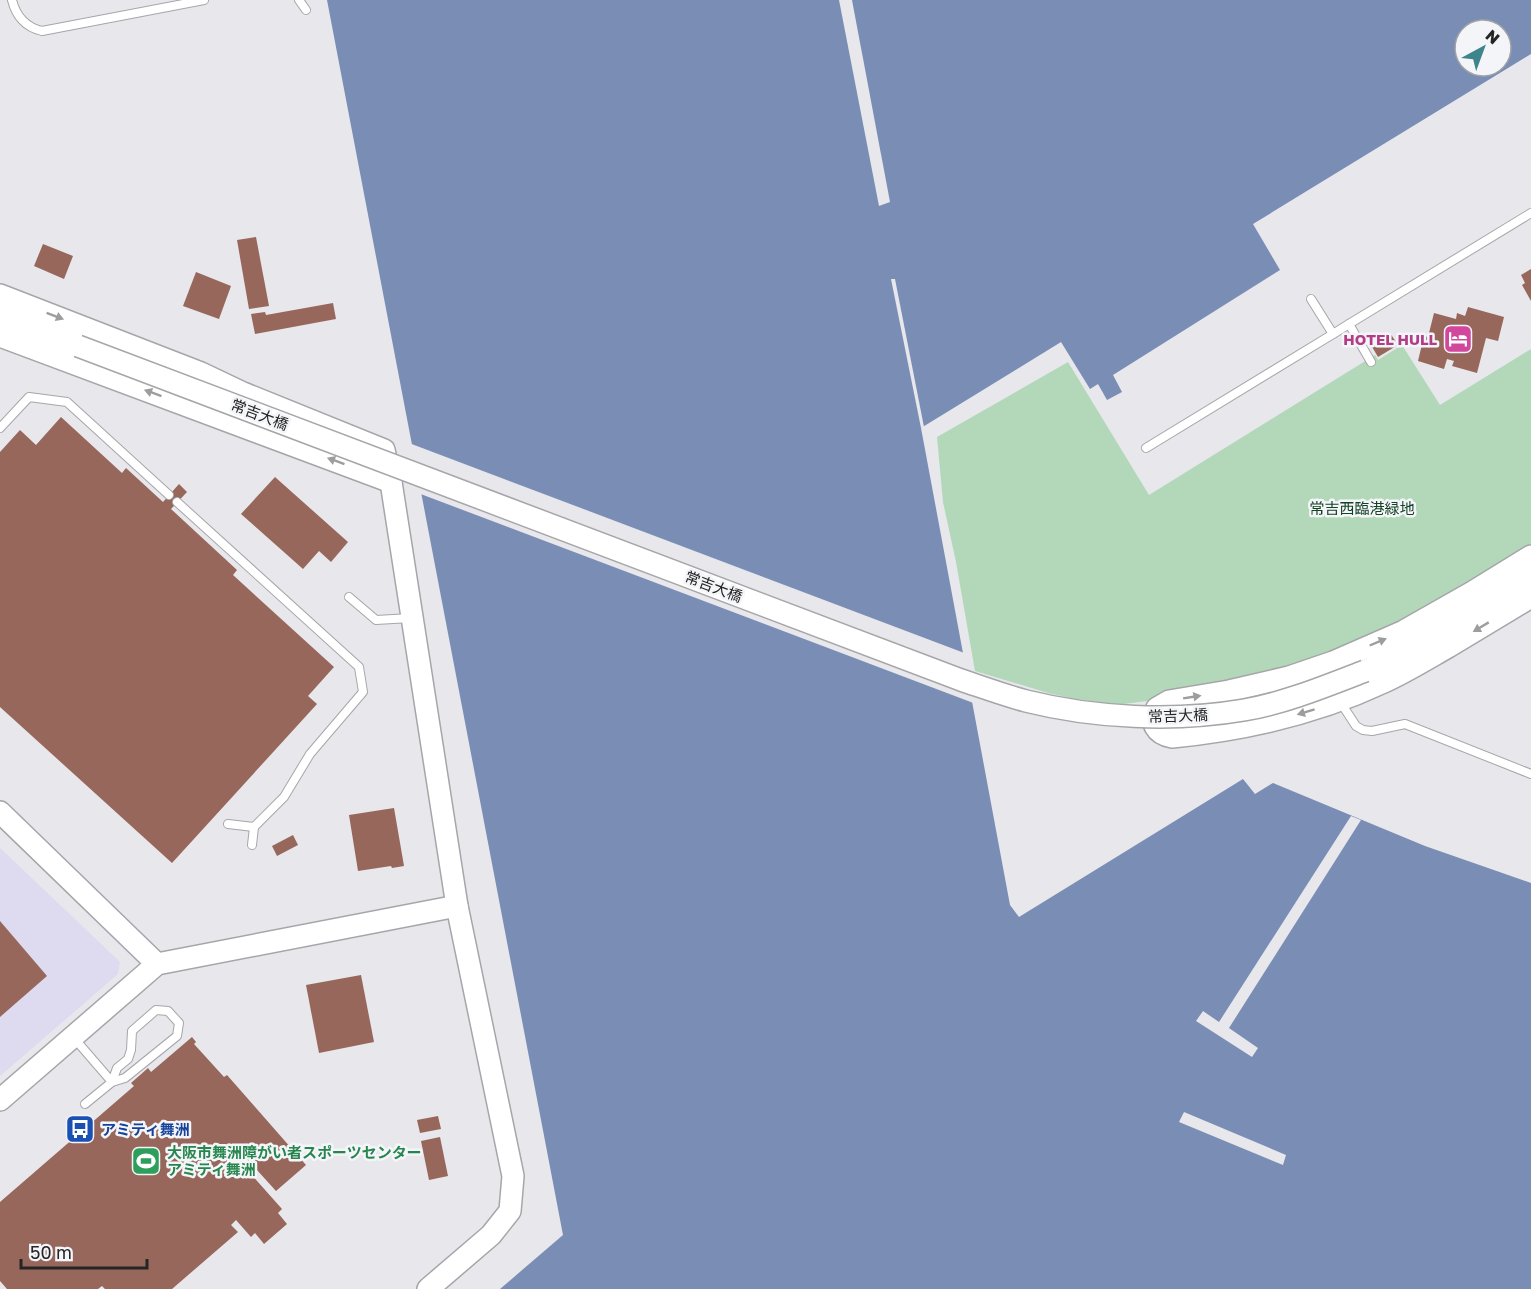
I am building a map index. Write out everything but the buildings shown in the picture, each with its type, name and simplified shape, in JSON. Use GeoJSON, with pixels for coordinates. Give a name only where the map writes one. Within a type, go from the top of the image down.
{"type":"FeatureCollection","features":[{"type":"Feature","properties":{"kind":"street"},"geometry":{"type":"LineString","coordinates":[[0,295],[201,372],[243,393],[384,450],[391,482],[457,906],[513,1176],[510,1211],[491,1235],[428,1289]]}},
{"type":"Feature","properties":{"kind":"street","name":"常吉大橋"},"geometry":{"type":"LineString","coordinates":[[0,316],[949,675],[1025,701],[1066,709],[1135,716],[1190,716],[1245,710],[1294,697],[1365,671],[1417,644],[1531,576]]}},
{"type":"Feature","properties":{"kind":"street"},"geometry":{"type":"LineString","coordinates":[[0,336],[391,482]]}},
{"type":"Feature","properties":{"kind":"street"},"geometry":{"type":"LineString","coordinates":[[1531,556],[1404,631],[1333,662],[1289,677],[1249,687],[1169,701],[1157,708],[1153,719],[1156,727],[1166,736],[1172,737],[1237,729],[1301,714],[1386,682],[1531,597]]}},
{"type":"Feature","properties":{"kind":"street"},"geometry":{"type":"LineString","coordinates":[[0,812],[157,963]]}},
{"type":"Feature","properties":{"kind":"street"},"geometry":{"type":"LineString","coordinates":[[0,1100],[157,963],[457,906]]}},
{"type":"Feature","properties":{"kind":"lane"},"geometry":{"type":"LineString","coordinates":[[12,0],[20,19],[30,27],[42,31],[204,0]]}},
{"type":"Feature","properties":{"kind":"lane"},"geometry":{"type":"LineString","coordinates":[[299,0],[306,10]]}},
{"type":"Feature","properties":{"kind":"lane"},"geometry":{"type":"LineString","coordinates":[[1146,447],[1531,213]]}},
{"type":"Feature","properties":{"kind":"lane"},"geometry":{"type":"LineString","coordinates":[[1311,299],[1333,334]]}},
{"type":"Feature","properties":{"kind":"lane"},"geometry":{"type":"LineString","coordinates":[[1348,324],[1371,362]]}},
{"type":"Feature","properties":{"kind":"lane"},"geometry":{"type":"LineString","coordinates":[[0,428],[28,397],[67,402],[169,495]]}},
{"type":"Feature","properties":{"kind":"lane"},"geometry":{"type":"LineString","coordinates":[[177,502],[359,667],[363,692],[310,754],[284,797],[254,827],[252,845]]}},
{"type":"Feature","properties":{"kind":"lane"},"geometry":{"type":"LineString","coordinates":[[349,597],[376,620],[412,618]]}},
{"type":"Feature","properties":{"kind":"lane"},"geometry":{"type":"LineString","coordinates":[[1340,701],[1356,726],[1363,730],[1372,731],[1405,724],[1531,774]]}},
{"type":"Feature","properties":{"kind":"lane"},"geometry":{"type":"LineString","coordinates":[[228,824],[254,827]]}},
{"type":"Feature","properties":{"kind":"lane"},"geometry":{"type":"LineString","coordinates":[[85,1104],[112,1082],[125,1078],[177,1036],[179,1023],[168,1011],[156,1011],[132,1031],[128,1059],[117,1068],[112,1082]]}},
{"type":"Feature","properties":{"kind":"lane"},"geometry":{"type":"LineString","coordinates":[[73,1037],[112,1082]]}},
{"type":"Feature","properties":{"kind":"shaded area"},"geometry":{"type":"Polygon","coordinates":[[[0,848],[120,962],[118,974],[0,1076],[0,848]]]}},
{"type":"Feature","properties":{"kind":"green space","name":"常吉西臨港緑地"},"geometry":{"type":"Polygon","coordinates":[[[1402,345],[1440,405],[1531,349],[1531,552],[1481,583],[1307,667],[1155,700],[1116,705],[1071,698],[975,671],[943,502],[937,437],[1068,362],[1149,495],[1375,355],[1378,360],[1402,345]]]}},
{"type":"Feature","properties":{"kind":"water"},"geometry":{"type":"Polygon","coordinates":[[[327,0],[1531,0],[1531,54],[1513,65],[1513,18],[1453,18],[1453,78],[1492,78],[1253,224],[1280,270],[1113,375],[1122,392],[1107,400],[1098,384],[1090,389],[1061,342],[921,428],[1010,905],[1019,917],[1243,779],[1255,794],[1273,783],[1425,846],[1531,883],[1531,1289],[500,1289],[563,1235],[327,0]]]}},
{"type":"Feature","properties":{"kind":"pier"},"geometry":{"type":"Polygon","coordinates":[[[839,0],[852,0],[890,202],[879,206],[839,0]]]}},
{"type":"Feature","properties":{"kind":"pier"},"geometry":{"type":"Polygon","coordinates":[[[891,279],[895,279],[924,427],[921,428],[891,279]]]}},
{"type":"Feature","properties":{"kind":"pier"},"geometry":{"type":"Polygon","coordinates":[[[409,443],[967,654],[976,704],[418,493],[409,443]]]}},
{"type":"Feature","properties":{"kind":"pier"},"geometry":{"type":"Polygon","coordinates":[[[1351,816],[1361,820],[1229,1028],[1258,1048],[1252,1057],[1196,1021],[1203,1011],[1219,1022],[1351,816]]]}},
{"type":"Feature","properties":{"kind":"pier"},"geometry":{"type":"Polygon","coordinates":[[[1184,1112],[1286,1155],[1283,1165],[1179,1122],[1184,1112]]]}},
{"type":"Feature","properties":{"kind":"place","name":"HOTEL HULL"},"geometry":{"type":"Point","coordinates":[1458,339]}},
{"type":"Feature","properties":{"kind":"place","name":"アミティ舞洲"},"geometry":{"type":"Point","coordinates":[80,1129]}},
{"type":"Feature","properties":{"kind":"place","name":"大阪市舞洲障がい者スポーツセンター アミティ舞洲"},"geometry":{"type":"Point","coordinates":[146,1161]}}]}
